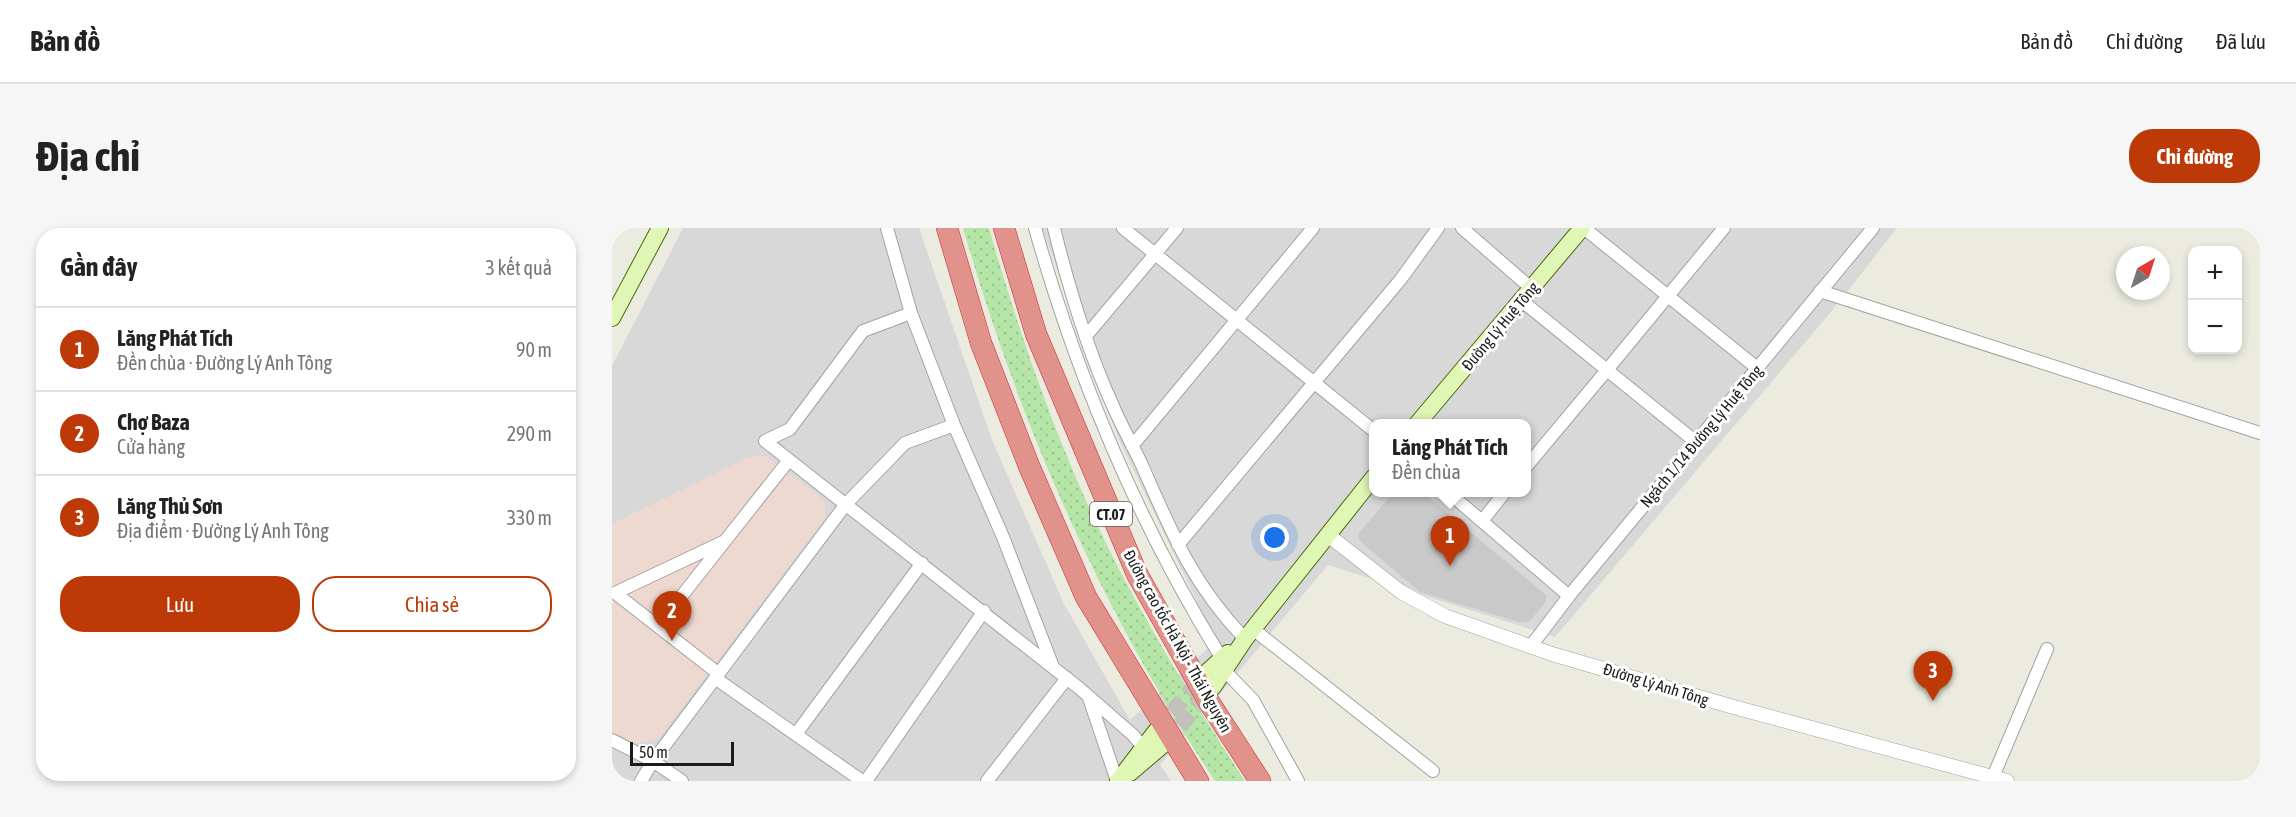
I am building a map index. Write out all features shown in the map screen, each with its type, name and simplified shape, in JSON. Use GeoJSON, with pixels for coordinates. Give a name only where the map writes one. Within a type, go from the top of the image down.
{"type":"FeatureCollection","features":[{"type":"Feature","properties":{"kind":"highway"},"geometry":{"type":"LineString","coordinates":[[946,228],[981,343],[1029,466],[1086,597],[1166,733],[1198,781]]}},
{"type":"Feature","properties":{"kind":"highway","name":"Đường cao tốc Hà Nội - Thái Nguyên"},"geometry":{"type":"LineString","coordinates":[[1004,228],[1036,334],[1137,574],[1209,702],[1260,781]]}},
{"type":"Feature","properties":{"kind":"main road"},"geometry":{"type":"LineString","coordinates":[[612,318],[660,228]]}},
{"type":"Feature","properties":{"kind":"main road","name":"Đường Lý Huệ Tông"},"geometry":{"type":"LineString","coordinates":[[1420,419],[1583,228]]}},
{"type":"Feature","properties":{"kind":"main road"},"geometry":{"type":"LineString","coordinates":[[1208,681],[1249,634],[1369,483]]}},
{"type":"Feature","properties":{"kind":"main road"},"geometry":{"type":"LineString","coordinates":[[1118,781],[1160,738]]}},
{"type":"Feature","properties":{"kind":"street"},"geometry":{"type":"LineString","coordinates":[[887,228],[911,313],[954,425],[1003,537],[1054,668]]}},
{"type":"Feature","properties":{"kind":"street"},"geometry":{"type":"LineString","coordinates":[[1035,228],[1057,301],[1098,416],[1150,532],[1223,664],[1253,700],[1299,781]]}},
{"type":"Feature","properties":{"kind":"street"},"geometry":{"type":"LineString","coordinates":[[1054,228],[1070,291],[1113,407],[1178,545],[1215,608],[1433,771]]}},
{"type":"Feature","properties":{"kind":"street"},"geometry":{"type":"LineString","coordinates":[[1124,228],[1369,427]]}},
{"type":"Feature","properties":{"kind":"street"},"geometry":{"type":"LineString","coordinates":[[1086,336],[1177,228]]}},
{"type":"Feature","properties":{"kind":"street"},"geometry":{"type":"LineString","coordinates":[[1132,446],[1238,322],[1313,228]]}},
{"type":"Feature","properties":{"kind":"street"},"geometry":{"type":"LineString","coordinates":[[1178,545],[1401,279],[1438,228]]}},
{"type":"Feature","properties":{"kind":"street"},"geometry":{"type":"LineString","coordinates":[[1462,228],[1527,295],[1607,370],[1696,442]]}},
{"type":"Feature","properties":{"kind":"street"},"geometry":{"type":"LineString","coordinates":[[1583,228],[1757,368]]}},
{"type":"Feature","properties":{"kind":"street"},"geometry":{"type":"LineString","coordinates":[[1531,462],[1724,228]]}},
{"type":"Feature","properties":{"kind":"street","name":"Ngách 1/14 Đường Lý Huệ Tông"},"geometry":{"type":"LineString","coordinates":[[1530,646],[1873,228]]}},
{"type":"Feature","properties":{"kind":"street"},"geometry":{"type":"LineString","coordinates":[[1820,291],[2260,433]]}},
{"type":"Feature","properties":{"kind":"street"},"geometry":{"type":"LineString","coordinates":[[911,313],[863,331],[790,429],[765,441],[1054,668],[1133,735],[1147,753]]}},
{"type":"Feature","properties":{"kind":"street"},"geometry":{"type":"LineString","coordinates":[[641,781],[653,761],[846,504],[905,443],[954,425]]}},
{"type":"Feature","properties":{"kind":"street"},"geometry":{"type":"LineString","coordinates":[[658,626],[789,460]]}},
{"type":"Feature","properties":{"kind":"street"},"geometry":{"type":"LineString","coordinates":[[1454,497],[1569,596]]}},
{"type":"Feature","properties":{"kind":"street"},"geometry":{"type":"LineString","coordinates":[[1482,521],[1501,497]]}},
{"type":"Feature","properties":{"kind":"street","name":"Đường Lý Anh Tông"},"geometry":{"type":"LineString","coordinates":[[1328,535],[1425,608],[1530,646],[1730,706],[2007,781]]}},
{"type":"Feature","properties":{"kind":"street"},"geometry":{"type":"LineString","coordinates":[[725,541],[615,593],[717,676],[864,781],[984,611]]}},
{"type":"Feature","properties":{"kind":"street"},"geometry":{"type":"LineString","coordinates":[[796,734],[922,563]]}},
{"type":"Feature","properties":{"kind":"street"},"geometry":{"type":"LineString","coordinates":[[1993,777],[2047,649]]}},
{"type":"Feature","properties":{"kind":"street"},"geometry":{"type":"LineString","coordinates":[[987,781],[1066,678]]}},
{"type":"Feature","properties":{"kind":"street"},"geometry":{"type":"LineString","coordinates":[[1089,697],[1118,781]]}},
{"type":"Feature","properties":{"kind":"street"},"geometry":{"type":"LineString","coordinates":[[612,740],[653,761],[682,781]]}},
{"type":"Feature","properties":{"kind":"shaded area"},"geometry":{"type":"Polygon","coordinates":[[[683,228],[919,228],[992,440],[1064,604],[1130,720],[1216,641],[1119,440],[1042,228],[1897,228],[1836,306],[1555,637],[1328,565],[1160,765],[1171,781],[612,781],[612,366],[683,228]]]}},
{"type":"Feature","properties":{"kind":"shaded area"},"geometry":{"type":"Polygon","coordinates":[[[765,456],[825,500],[825,518],[658,739],[635,744],[612,732],[612,524],[749,457],[765,456]]]}},
{"type":"Feature","properties":{"kind":"shaded area"},"geometry":{"type":"Polygon","coordinates":[[[1390,497],[1429,497],[1546,595],[1545,603],[1529,622],[1519,622],[1420,592],[1359,540],[1359,533],[1390,497]]]}},
{"type":"Feature","properties":{"kind":"green space"},"geometry":{"type":"Polygon","coordinates":[[[963,228],[989,228],[1031,363],[1083,494],[1124,579],[1167,656],[1245,781],[1215,781],[1174,716],[1100,583],[1038,444],[1010,373],[963,228]]]}},
{"type":"Feature","properties":{"kind":"tunnel"},"geometry":{"type":"LineString","coordinates":[[1156,731],[1204,675]]}},
{"type":"Feature","properties":{"kind":"tunnel"},"geometry":{"type":"LineString","coordinates":[[1164,744],[1213,688]]}},
{"type":"Feature","properties":{"kind":"place","name":"Lăng Phát Tích"},"geometry":{"type":"Point","coordinates":[1450,566]}},
{"type":"Feature","properties":{"kind":"place","name":"Chợ Baza"},"geometry":{"type":"Point","coordinates":[672,641]}},
{"type":"Feature","properties":{"kind":"place","name":"Lăng Thủ Sơn"},"geometry":{"type":"Point","coordinates":[1933,701]}}]}
